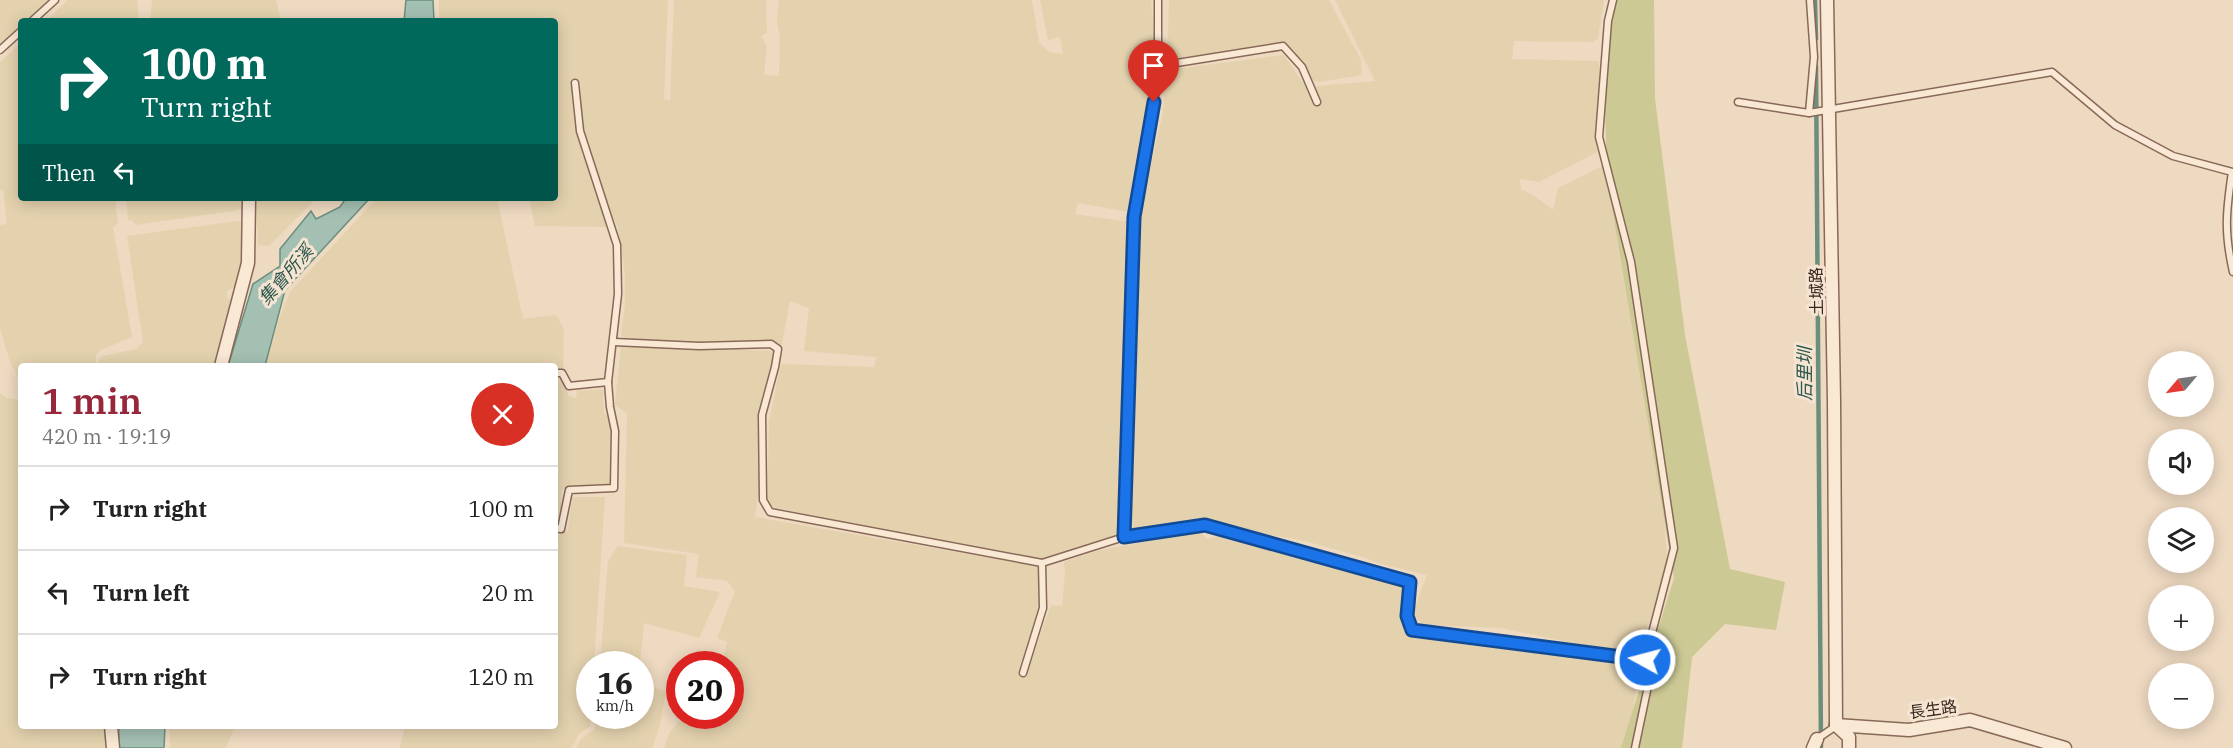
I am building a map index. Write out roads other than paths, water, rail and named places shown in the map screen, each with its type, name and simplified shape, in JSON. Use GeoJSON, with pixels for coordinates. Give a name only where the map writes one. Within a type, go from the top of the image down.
{"type":"FeatureCollection","features":[{"type":"Feature","properties":{"kind":"street","name":"土城路"},"geometry":{"type":"LineString","coordinates":[[1827,0],[1834,401],[1832,728]]}},
{"type":"Feature","properties":{"kind":"street"},"geometry":{"type":"LineString","coordinates":[[221,363],[248,263],[249,201]]}},
{"type":"Feature","properties":{"kind":"street","name":"長生路"},"geometry":{"type":"LineString","coordinates":[[1832,728],[1909,730],[1970,720],[2066,748]]}},
{"type":"Feature","properties":{"kind":"street"},"geometry":{"type":"LineString","coordinates":[[1832,728],[1849,737],[1849,748]]}},
{"type":"Feature","properties":{"kind":"street"},"geometry":{"type":"LineString","coordinates":[[111,729],[112,748]]}},
{"type":"Feature","properties":{"kind":"lane"},"geometry":{"type":"LineString","coordinates":[[35,18],[55,0]]}},
{"type":"Feature","properties":{"kind":"lane"},"geometry":{"type":"LineString","coordinates":[[1124,537],[1134,217],[1158,78],[1158,0]]}},
{"type":"Feature","properties":{"kind":"lane"},"geometry":{"type":"LineString","coordinates":[[1613,0],[1608,21],[1599,137],[1631,262],[1674,548],[1645,660],[1648,686],[1635,748]]}},
{"type":"Feature","properties":{"kind":"lane"},"geometry":{"type":"LineString","coordinates":[[1809,112],[1814,57],[1810,0]]}},
{"type":"Feature","properties":{"kind":"lane"},"geometry":{"type":"LineString","coordinates":[[0,50],[18,34]]}},
{"type":"Feature","properties":{"kind":"lane"},"geometry":{"type":"LineString","coordinates":[[1158,66],[1283,46],[1302,67],[1317,102]]}},
{"type":"Feature","properties":{"kind":"lane"},"geometry":{"type":"LineString","coordinates":[[1738,102],[1809,112],[2052,72],[2115,125],[2173,156],[2232,172],[2226,207],[2226,240],[2233,272]]}},
{"type":"Feature","properties":{"kind":"lane"},"geometry":{"type":"LineString","coordinates":[[558,528],[561,529],[569,490],[614,488],[615,430],[608,382],[618,294],[617,245],[580,131],[575,83]]}},
{"type":"Feature","properties":{"kind":"lane"},"geometry":{"type":"LineString","coordinates":[[614,342],[699,346],[771,344],[778,349],[762,415],[763,500],[770,512],[1041,563],[1124,537],[1205,525],[1410,582],[1407,616],[1412,630],[1645,660]]}},
{"type":"Feature","properties":{"kind":"lane"},"geometry":{"type":"LineString","coordinates":[[558,373],[562,373],[569,386],[608,382]]}},
{"type":"Feature","properties":{"kind":"lane"},"geometry":{"type":"LineString","coordinates":[[1023,673],[1043,608],[1041,563]]}},
{"type":"Feature","properties":{"kind":"lane"},"geometry":{"type":"LineString","coordinates":[[1815,743],[1832,728]]}},
{"type":"Feature","properties":{"kind":"water"},"geometry":{"type":"Polygon","coordinates":[[[406,0],[433,0],[434,18],[404,18],[406,0]]]}},
{"type":"Feature","properties":{"kind":"water","name":"集會所溪"},"geometry":{"type":"Polygon","coordinates":[[[344,201],[367,201],[285,290],[266,363],[229,363],[253,284],[280,266],[280,249],[311,211],[316,219],[340,207],[344,201]]]}},
{"type":"Feature","properties":{"kind":"water"},"geometry":{"type":"Polygon","coordinates":[[[119,729],[165,729],[164,748],[118,748],[119,729]]]}},
{"type":"Feature","properties":{"kind":"waterway","name":"后里圳"},"geometry":{"type":"LineString","coordinates":[[1815,0],[1816,39]]}},
{"type":"Feature","properties":{"kind":"waterway","name":"后里圳"},"geometry":{"type":"LineString","coordinates":[[1816,66],[1821,748]]}}]}
